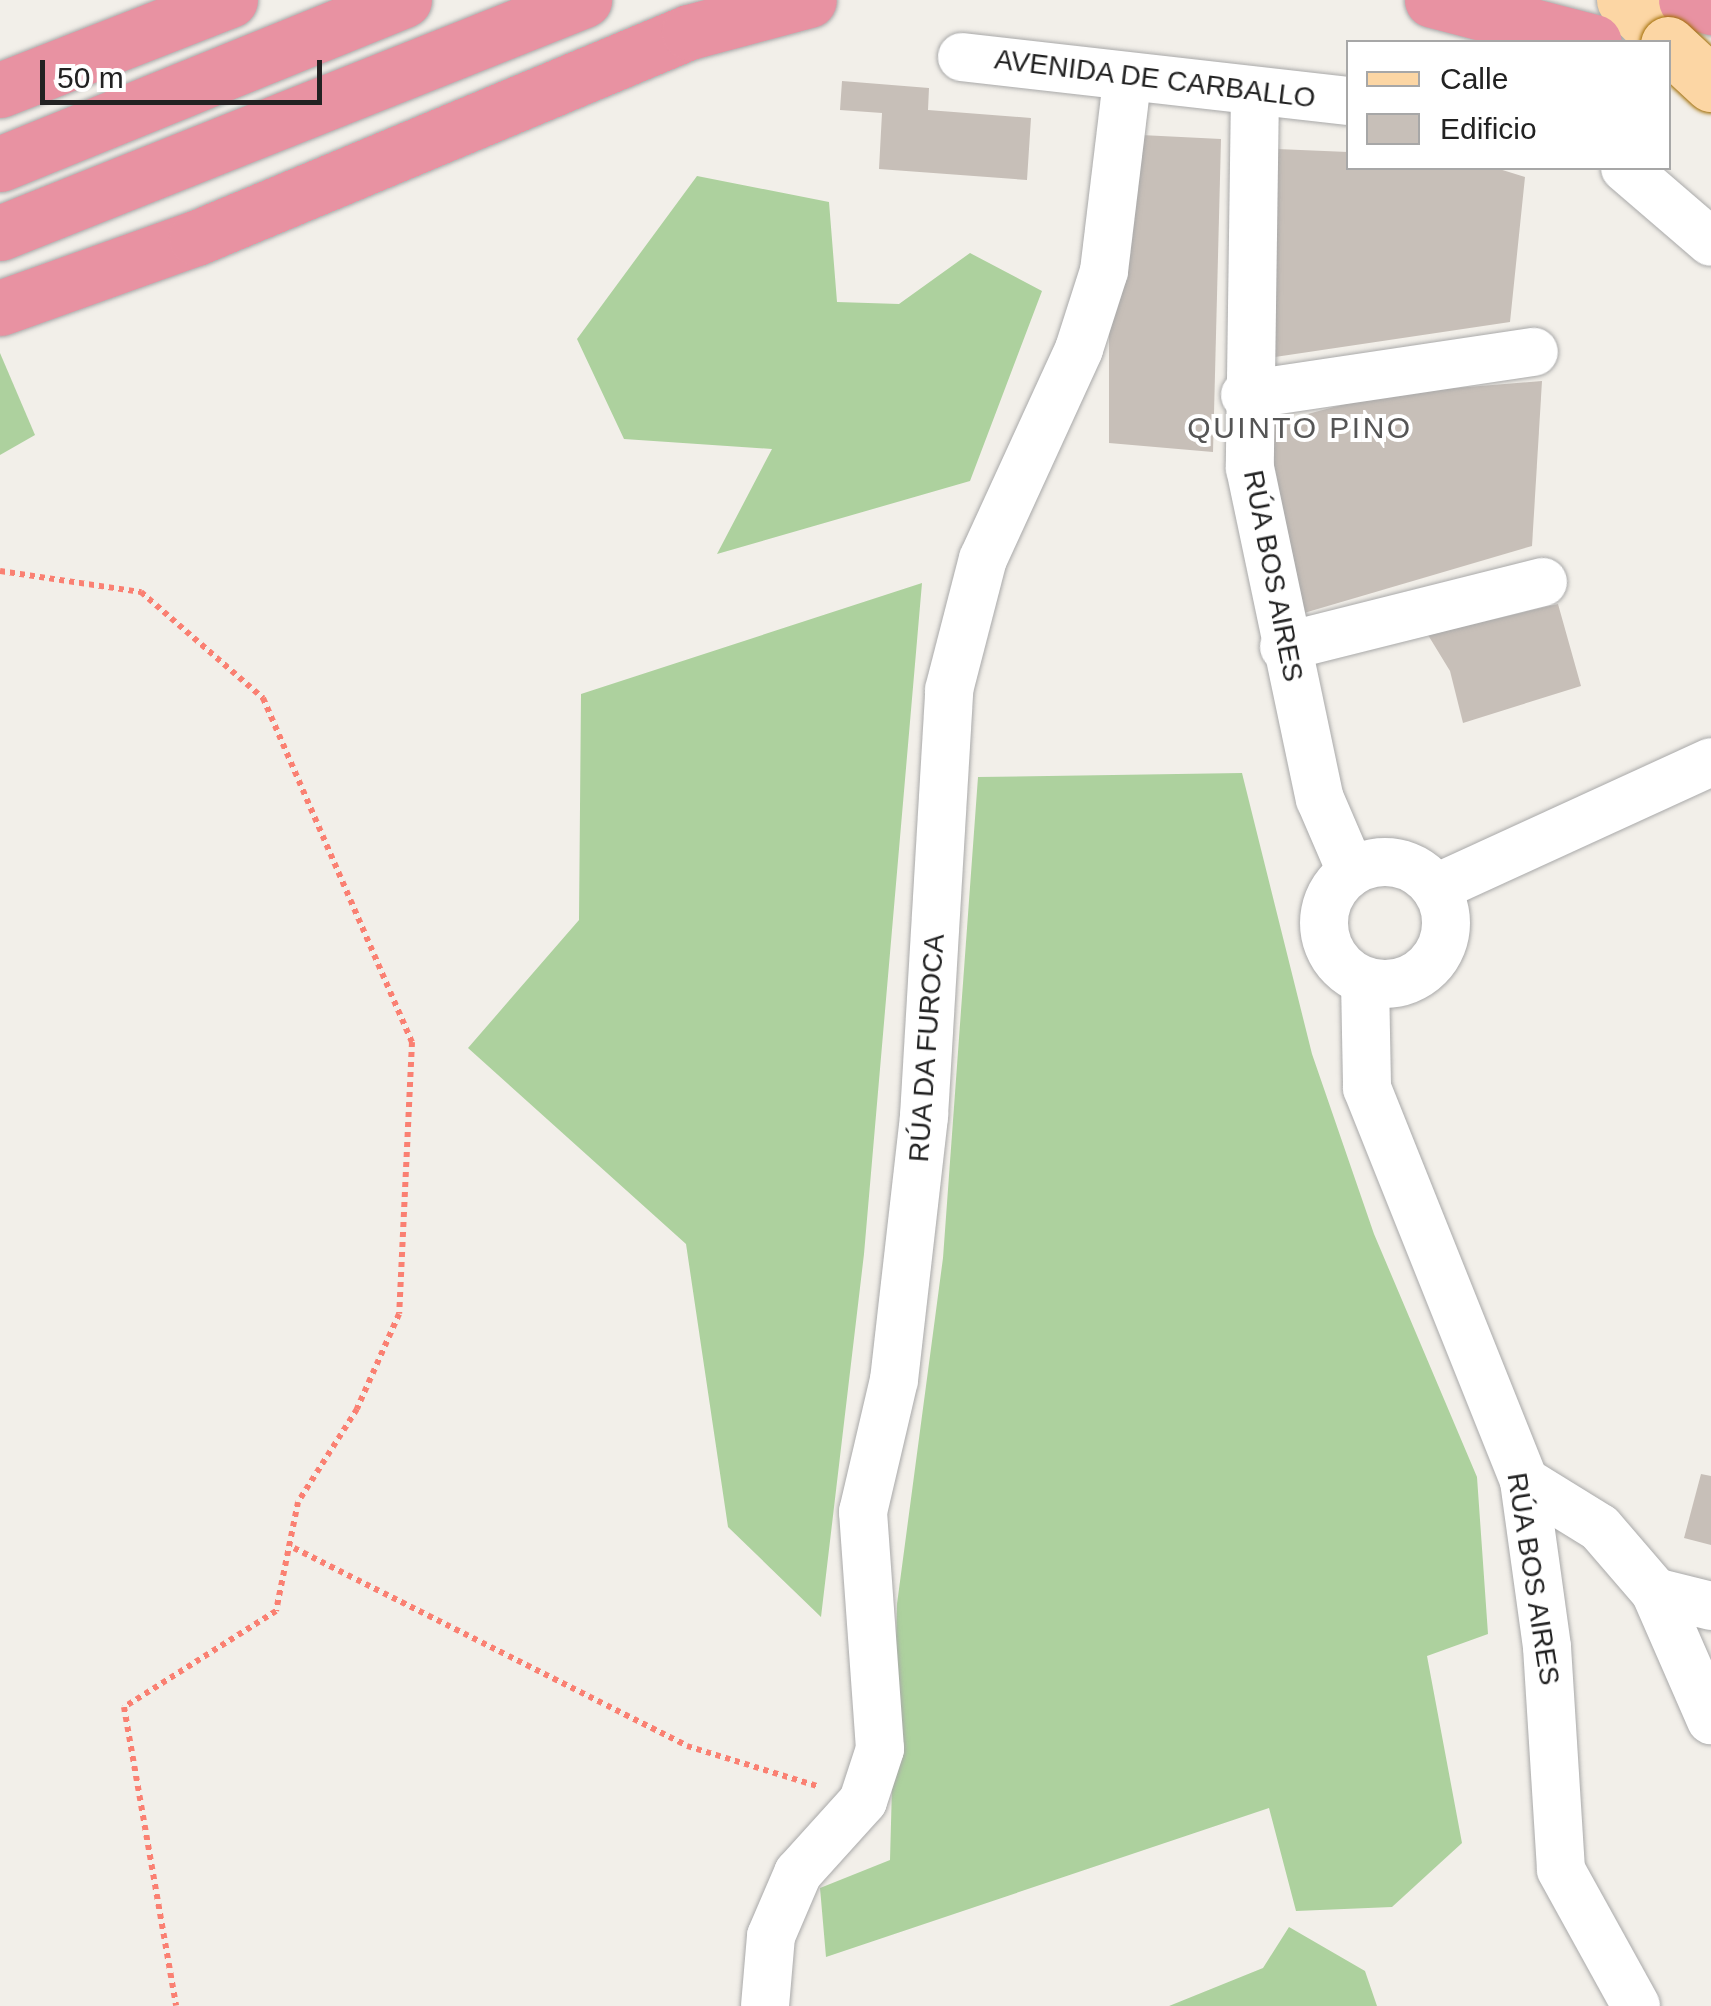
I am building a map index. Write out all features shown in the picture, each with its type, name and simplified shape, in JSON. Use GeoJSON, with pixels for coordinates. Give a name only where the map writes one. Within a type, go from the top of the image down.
{"type":"FeatureCollection","features":[{"type":"Feature","properties":{"kind":"highway"},"geometry":{"type":"LineString","coordinates":[[0,90],[230,0]]}},
{"type":"Feature","properties":{"kind":"highway"},"geometry":{"type":"LineString","coordinates":[[0,164],[404,0]]}},
{"type":"Feature","properties":{"kind":"highway"},"geometry":{"type":"LineString","coordinates":[[0,233],[584,0]]}},
{"type":"Feature","properties":{"kind":"highway"},"geometry":{"type":"LineString","coordinates":[[0,308],[196,238],[688,32],[809,0]]}},
{"type":"Feature","properties":{"kind":"highway"},"geometry":{"type":"LineString","coordinates":[[1432,0],[1586,40]]}},
{"type":"Feature","properties":{"kind":"highway"},"geometry":{"type":"LineString","coordinates":[[1686,0],[1711,7]]}},
{"type":"Feature","properties":{"kind":"highway"},"geometry":{"type":"LineString","coordinates":[[1671,67],[1711,82]]}},
{"type":"Feature","properties":{"kind":"main road"},"geometry":{"type":"LineString","coordinates":[[1624,0],[1665,40]]}},
{"type":"Feature","properties":{"kind":"main road"},"geometry":{"type":"LineString","coordinates":[[1671,46],[1711,82]]}},
{"type":"Feature","properties":{"kind":"street","name":"AVENIDA DE CARBALLO"},"geometry":{"type":"LineString","coordinates":[[962,57],[1126,81],[1346,100]]}},
{"type":"Feature","properties":{"kind":"street","name":"RÚA DA FUROCA"},"geometry":{"type":"LineString","coordinates":[[765,2006],[770,1936],[798,1873],[863,1801],[880,1749],[863,1512],[894,1380],[924,1116],[949,690],[983,559],[1079,349],[1104,272],[1126,81]]}},
{"type":"Feature","properties":{"kind":"street","name":"RÚA BOS AIRES"},"geometry":{"type":"LineString","coordinates":[[1255,92],[1245,395],[1284,648],[1320,799],[1352,871]]}},
{"type":"Feature","properties":{"kind":"street"},"geometry":{"type":"LineString","coordinates":[[1627,170],[1711,242]]}},
{"type":"Feature","properties":{"kind":"street"},"geometry":{"type":"LineString","coordinates":[[1245,395],[1534,352]]}},
{"type":"Feature","properties":{"kind":"street"},"geometry":{"type":"LineString","coordinates":[[1284,648],[1543,582]]}},
{"type":"Feature","properties":{"kind":"street"},"geometry":{"type":"LineString","coordinates":[[1436,888],[1711,762]]}},
{"type":"Feature","properties":{"kind":"street"},"geometry":{"type":"LineString","coordinates":[[1400,863],[1436,888],[1447,924],[1436,958],[1408,980],[1365,981],[1344,968],[1325,934],[1329,898],[1352,871],[1400,863]]}},
{"type":"Feature","properties":{"kind":"street","name":"RÚA BOS AIRES"},"geometry":{"type":"LineString","coordinates":[[1365,981],[1367,1088],[1524,1481],[1548,1646],[1561,1870],[1636,2006]]}},
{"type":"Feature","properties":{"kind":"street"},"geometry":{"type":"LineString","coordinates":[[1524,1481],[1600,1528],[1655,1592],[1711,1720]]}},
{"type":"Feature","properties":{"kind":"street"},"geometry":{"type":"LineString","coordinates":[[1655,1592],[1711,1606]]}},
{"type":"Feature","properties":{"kind":"path"},"geometry":{"type":"LineString","coordinates":[[0,571],[141,592],[264,698],[412,1042],[399,1314],[357,1409],[298,1502],[294,1548],[276,1611],[124,1707],[176,2006]]}},
{"type":"Feature","properties":{"kind":"path"},"geometry":{"type":"LineString","coordinates":[[294,1548],[687,1746],[863,1801]]}},
{"type":"Feature","properties":{"kind":"green space"},"geometry":{"type":"Polygon","coordinates":[[[697,176],[829,202],[837,302],[899,304],[970,253],[1042,291],[970,481],[717,554],[772,449],[624,439],[577,339],[697,176]]]}},
{"type":"Feature","properties":{"kind":"green space"},"geometry":{"type":"Polygon","coordinates":[[[0,353],[35,435],[0,455],[0,353]]]}},
{"type":"Feature","properties":{"kind":"green space"},"geometry":{"type":"Polygon","coordinates":[[[922,583],[864,1254],[821,1617],[728,1527],[686,1244],[468,1048],[579,920],[581,694],[922,583]]]}},
{"type":"Feature","properties":{"kind":"green space"},"geometry":{"type":"Polygon","coordinates":[[[1242,773],[1312,1054],[1374,1234],[1477,1477],[1488,1634],[1427,1656],[1462,1843],[1392,1907],[1296,1911],[1269,1808],[826,1957],[820,1888],[890,1860],[897,1604],[943,1258],[978,777],[1242,773]]]}},
{"type":"Feature","properties":{"kind":"green space"},"geometry":{"type":"Polygon","coordinates":[[[1289,1927],[1365,1971],[1377,2006],[1169,2006],[1263,1968],[1289,1927]]]}},
{"type":"Feature","properties":{"kind":"building"},"geometry":{"type":"Polygon","coordinates":[[[842,81],[929,88],[928,110],[1031,118],[1027,180],[879,169],[882,113],[840,110],[842,81]]]}},
{"type":"Feature","properties":{"kind":"building"},"geometry":{"type":"Polygon","coordinates":[[[1141,135],[1221,139],[1213,452],[1109,443],[1109,317],[1141,135]]]}},
{"type":"Feature","properties":{"kind":"building"},"geometry":{"type":"Polygon","coordinates":[[[1277,149],[1346,152],[1346,170],[1502,170],[1525,177],[1510,322],[1275,357],[1277,149]]]}},
{"type":"Feature","properties":{"kind":"building"},"geometry":{"type":"Polygon","coordinates":[[[1542,381],[1532,546],[1304,613],[1266,425],[1383,394],[1542,381]]]}},
{"type":"Feature","properties":{"kind":"building"},"geometry":{"type":"Polygon","coordinates":[[[1558,604],[1581,686],[1463,723],[1450,671],[1428,635],[1558,604]]]}},
{"type":"Feature","properties":{"kind":"building"},"geometry":{"type":"Polygon","coordinates":[[[1701,1474],[1711,1476],[1711,1545],[1684,1538],[1701,1474]]]}},
{"type":"Feature","properties":{"kind":"district","name":"QUINTO PINO"},"geometry":{"type":"Point","coordinates":[1300,428]}}]}
